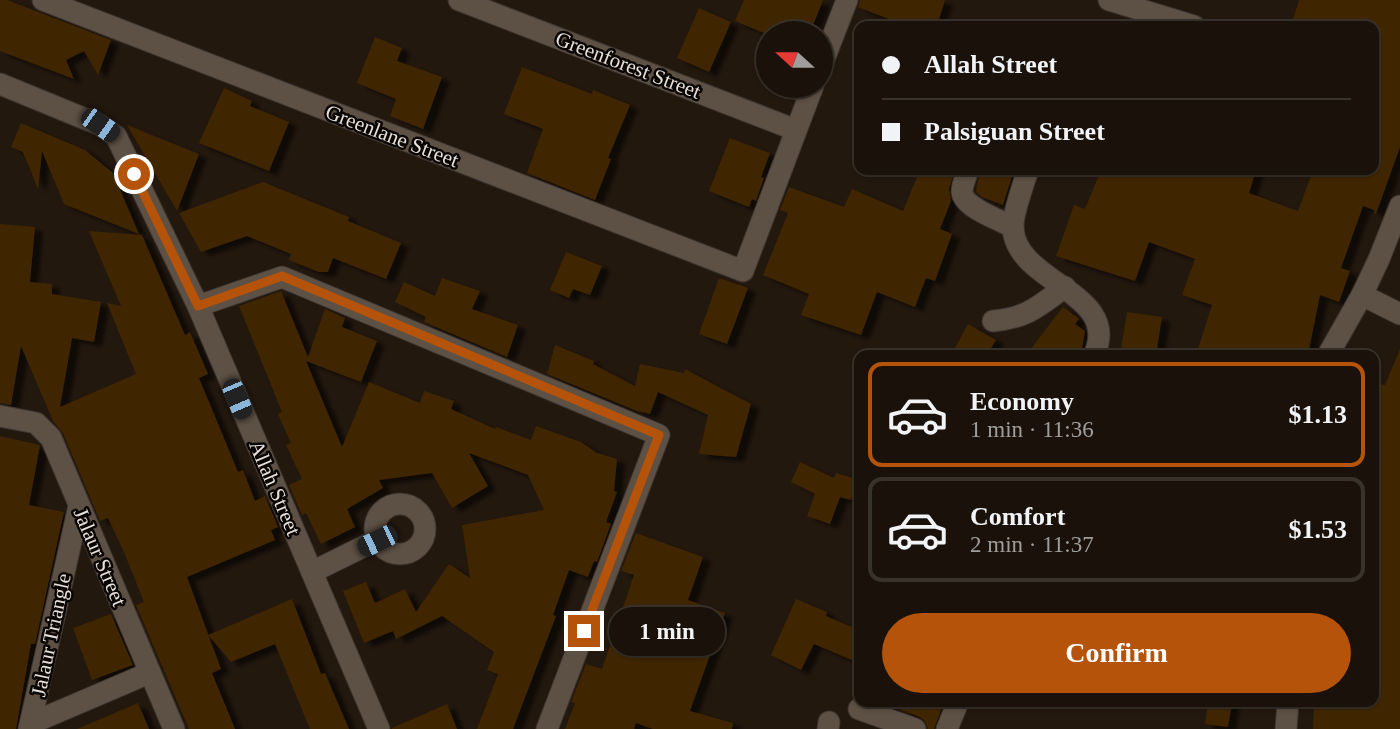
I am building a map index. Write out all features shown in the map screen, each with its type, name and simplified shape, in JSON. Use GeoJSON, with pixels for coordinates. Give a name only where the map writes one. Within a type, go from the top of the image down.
{"type":"FeatureCollection","features":[{"type":"Feature","properties":{"kind":"street","name":"Greenlane Street"},"geometry":{"type":"LineString","coordinates":[[43,0],[743,271],[796,130]]}},
{"type":"Feature","properties":{"kind":"street","name":"Greenforest Street"},"geometry":{"type":"LineString","coordinates":[[459,0],[796,130]]}},
{"type":"Feature","properties":{"kind":"street"},"geometry":{"type":"LineString","coordinates":[[833,36],[847,0]]}},
{"type":"Feature","properties":{"kind":"street"},"geometry":{"type":"LineString","coordinates":[[1109,0],[1178,21]]}},
{"type":"Feature","properties":{"kind":"street","name":"Allah Street"},"geometry":{"type":"LineString","coordinates":[[0,84],[100,125],[116,136],[198,306],[379,729]]}},
{"type":"Feature","properties":{"kind":"street"},"geometry":{"type":"LineString","coordinates":[[796,130],[808,98]]}},
{"type":"Feature","properties":{"kind":"street"},"geometry":{"type":"LineString","coordinates":[[1027,175],[1013,227],[1017,240],[1027,259],[1041,272],[1065,287],[1093,313],[1100,335],[1096,350]]}},
{"type":"Feature","properties":{"kind":"street"},"geometry":{"type":"LineString","coordinates":[[966,176],[962,191],[964,199],[977,210],[1013,227]]}},
{"type":"Feature","properties":{"kind":"street"},"geometry":{"type":"LineString","coordinates":[[1331,350],[1379,260],[1400,206]]}},
{"type":"Feature","properties":{"kind":"street"},"geometry":{"type":"LineString","coordinates":[[198,306],[282,276],[659,435],[547,729]]}},
{"type":"Feature","properties":{"kind":"street"},"geometry":{"type":"LineString","coordinates":[[993,321],[1008,320],[1032,312],[1065,287]]}},
{"type":"Feature","properties":{"kind":"street"},"geometry":{"type":"LineString","coordinates":[[1362,295],[1400,314]]}},
{"type":"Feature","properties":{"kind":"street","name":"Jalaur Street"},"geometry":{"type":"LineString","coordinates":[[0,416],[36,423],[51,438],[174,729]]}},
{"type":"Feature","properties":{"kind":"street","name":"Jalaur Triangle"},"geometry":{"type":"LineString","coordinates":[[30,726],[79,506]]}},
{"type":"Feature","properties":{"kind":"street"},"geometry":{"type":"LineString","coordinates":[[312,572],[377,541]]}},
{"type":"Feature","properties":{"kind":"street","name":"Jalaur Triangle"},"geometry":{"type":"LineString","coordinates":[[30,726],[149,673]]}},
{"type":"Feature","properties":{"kind":"street"},"geometry":{"type":"LineString","coordinates":[[947,729],[956,707]]}},
{"type":"Feature","properties":{"kind":"street"},"geometry":{"type":"LineString","coordinates":[[1286,729],[1288,707]]}},
{"type":"Feature","properties":{"kind":"street"},"geometry":{"type":"LineString","coordinates":[[859,709],[915,729]]}},
{"type":"Feature","properties":{"kind":"building"},"geometry":{"type":"Polygon","coordinates":[[[0,0],[7,0],[111,40],[98,75],[84,51],[66,60],[74,79],[0,51],[0,0]]]}},
{"type":"Feature","properties":{"kind":"building"},"geometry":{"type":"Polygon","coordinates":[[[744,0],[823,0],[815,21],[756,21],[756,30],[735,21],[744,0]]]}},
{"type":"Feature","properties":{"kind":"building"},"geometry":{"type":"Polygon","coordinates":[[[860,0],[945,0],[939,21],[894,21],[858,7],[860,0]]]}},
{"type":"Feature","properties":{"kind":"building"},"geometry":{"type":"Polygon","coordinates":[[[1299,0],[1400,0],[1400,147],[1376,214],[1374,210],[1363,206],[1341,268],[1350,271],[1339,302],[1320,295],[1309,350],[1198,350],[1212,305],[1182,295],[1195,259],[1149,242],[1135,281],[1056,256],[1074,205],[1085,209],[1099,175],[1254,175],[1249,193],[1298,211],[1311,175],[1379,175],[1379,21],[1293,21],[1299,0]]]}},
{"type":"Feature","properties":{"kind":"building"},"geometry":{"type":"Polygon","coordinates":[[[699,8],[731,22],[709,72],[677,58],[699,8]]]}},
{"type":"Feature","properties":{"kind":"building"},"geometry":{"type":"Polygon","coordinates":[[[375,37],[402,48],[397,61],[442,77],[423,129],[390,116],[396,99],[357,83],[375,37]]]}},
{"type":"Feature","properties":{"kind":"building"},"geometry":{"type":"Polygon","coordinates":[[[522,67],[592,94],[593,90],[630,105],[608,158],[611,159],[595,200],[527,173],[543,129],[504,114],[522,67]]]}},
{"type":"Feature","properties":{"kind":"building"},"geometry":{"type":"Polygon","coordinates":[[[224,88],[252,101],[250,106],[289,122],[269,171],[199,143],[224,88]]]}},
{"type":"Feature","properties":{"kind":"building"},"geometry":{"type":"Polygon","coordinates":[[[21,123],[85,150],[113,173],[139,234],[64,204],[42,151],[38,189],[23,152],[11,147],[21,123]]]}},
{"type":"Feature","properties":{"kind":"building"},"geometry":{"type":"Polygon","coordinates":[[[127,125],[199,154],[177,211],[127,125]]]}},
{"type":"Feature","properties":{"kind":"building"},"geometry":{"type":"Polygon","coordinates":[[[730,138],[770,153],[756,201],[752,199],[749,207],[709,191],[730,138]]]}},
{"type":"Feature","properties":{"kind":"building"},"geometry":{"type":"Polygon","coordinates":[[[918,175],[953,175],[949,189],[951,201],[940,229],[952,234],[935,281],[926,278],[915,307],[877,292],[861,335],[801,315],[809,294],[763,275],[788,213],[780,210],[789,187],[844,207],[852,189],[903,211],[918,175]]]}},
{"type":"Feature","properties":{"kind":"building"},"geometry":{"type":"Polygon","coordinates":[[[979,175],[1012,175],[1003,205],[982,197],[976,191],[979,175]]]}},
{"type":"Feature","properties":{"kind":"building"},"geometry":{"type":"Polygon","coordinates":[[[263,182],[349,217],[348,221],[401,243],[386,279],[333,258],[328,272],[319,272],[289,260],[291,254],[247,236],[201,252],[179,213],[263,182]]]}},
{"type":"Feature","properties":{"kind":"building"},"geometry":{"type":"Polygon","coordinates":[[[0,224],[35,227],[30,282],[52,284],[52,294],[101,302],[94,342],[72,338],[60,407],[136,374],[107,303],[121,306],[89,231],[142,235],[185,335],[190,332],[208,374],[199,378],[238,472],[243,470],[255,501],[265,496],[278,527],[271,530],[275,540],[187,577],[221,669],[212,673],[235,729],[189,729],[136,605],[144,602],[124,552],[108,518],[100,521],[63,433],[53,421],[21,346],[11,405],[0,403],[0,224]]]}},
{"type":"Feature","properties":{"kind":"building"},"geometry":{"type":"Polygon","coordinates":[[[566,252],[602,266],[590,295],[573,289],[569,298],[550,290],[566,252]]]}},
{"type":"Feature","properties":{"kind":"building"},"geometry":{"type":"Polygon","coordinates":[[[442,278],[480,291],[472,309],[518,325],[507,357],[424,322],[426,317],[395,302],[404,282],[435,296],[442,278]]]}},
{"type":"Feature","properties":{"kind":"building"},"geometry":{"type":"Polygon","coordinates":[[[719,278],[748,288],[727,344],[699,334],[719,278]]]}},
{"type":"Feature","properties":{"kind":"building"},"geometry":{"type":"Polygon","coordinates":[[[281,291],[308,357],[325,309],[345,318],[342,327],[377,341],[361,382],[306,361],[342,447],[369,382],[420,403],[424,391],[454,401],[451,409],[495,429],[496,427],[531,440],[536,426],[581,442],[597,453],[617,459],[614,491],[617,492],[606,522],[611,524],[597,562],[594,561],[588,577],[569,570],[553,615],[556,616],[513,729],[477,729],[498,674],[487,670],[494,652],[442,616],[396,639],[393,631],[364,643],[343,591],[366,582],[375,603],[405,589],[416,612],[449,564],[470,578],[462,525],[544,510],[528,475],[469,453],[488,486],[452,508],[432,473],[379,480],[383,488],[347,509],[355,527],[321,544],[306,513],[302,515],[289,485],[302,479],[286,445],[291,443],[278,414],[282,412],[239,306],[281,291]]]}},
{"type":"Feature","properties":{"kind":"building"},"geometry":{"type":"Polygon","coordinates":[[[1063,307],[1079,319],[1075,324],[1085,331],[1082,350],[1030,350],[1063,307]]]}},
{"type":"Feature","properties":{"kind":"building"},"geometry":{"type":"Polygon","coordinates":[[[1127,312],[1162,317],[1157,350],[1121,350],[1127,312]]]}},
{"type":"Feature","properties":{"kind":"building"},"geometry":{"type":"Polygon","coordinates":[[[968,324],[996,340],[990,350],[955,348],[968,324]]]}},
{"type":"Feature","properties":{"kind":"building"},"geometry":{"type":"Polygon","coordinates":[[[555,345],[594,361],[593,364],[635,386],[640,364],[684,373],[685,369],[751,404],[736,457],[699,454],[708,415],[658,392],[650,414],[547,374],[555,345]]]}},
{"type":"Feature","properties":{"kind":"building"},"geometry":{"type":"Polygon","coordinates":[[[1400,349],[1400,729],[1313,729],[1314,707],[1379,707],[1379,384],[1385,385],[1400,349]]]}},
{"type":"Feature","properties":{"kind":"building"},"geometry":{"type":"Polygon","coordinates":[[[0,436],[40,445],[29,505],[64,512],[35,644],[31,644],[16,729],[0,729],[0,436]]]}},
{"type":"Feature","properties":{"kind":"building"},"geometry":{"type":"Polygon","coordinates":[[[800,462],[834,478],[836,473],[854,478],[854,490],[851,500],[840,497],[830,524],[807,516],[815,494],[791,482],[800,462]]]}},
{"type":"Feature","properties":{"kind":"building"},"geometry":{"type":"Polygon","coordinates":[[[636,533],[703,557],[688,600],[725,613],[690,711],[733,723],[732,729],[653,729],[636,723],[634,729],[565,729],[575,703],[571,702],[586,664],[602,669],[634,575],[621,571],[636,533]]]}},
{"type":"Feature","properties":{"kind":"building"},"geometry":{"type":"Polygon","coordinates":[[[292,599],[321,674],[325,673],[349,729],[310,729],[275,644],[231,662],[208,635],[292,599]]]}},
{"type":"Feature","properties":{"kind":"building"},"geometry":{"type":"Polygon","coordinates":[[[796,599],[827,612],[826,616],[854,628],[854,661],[814,644],[801,670],[771,655],[796,599]]]}},
{"type":"Feature","properties":{"kind":"building"},"geometry":{"type":"Polygon","coordinates":[[[111,614],[133,665],[92,680],[73,628],[111,614]]]}},
{"type":"Feature","properties":{"kind":"building"},"geometry":{"type":"Polygon","coordinates":[[[138,703],[149,729],[77,729],[138,703]]]}},
{"type":"Feature","properties":{"kind":"building"},"geometry":{"type":"Polygon","coordinates":[[[447,704],[457,729],[392,729],[392,728],[447,704]]]}},
{"type":"Feature","properties":{"kind":"building"},"geometry":{"type":"Polygon","coordinates":[[[902,707],[942,707],[934,729],[928,729],[920,717],[901,710],[902,707]]]}},
{"type":"Feature","properties":{"kind":"building"},"geometry":{"type":"Polygon","coordinates":[[[1207,707],[1231,707],[1228,727],[1205,724],[1207,707]]]}},
{"type":"Feature","properties":{"kind":"route"},"geometry":{"type":"LineString","coordinates":[[134,174],[198,306],[282,276],[659,435],[584,631]]}}]}
